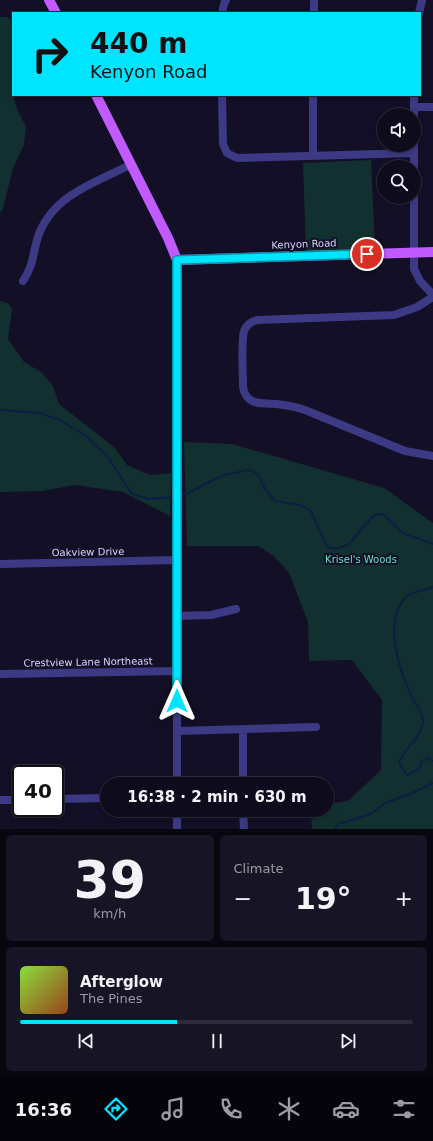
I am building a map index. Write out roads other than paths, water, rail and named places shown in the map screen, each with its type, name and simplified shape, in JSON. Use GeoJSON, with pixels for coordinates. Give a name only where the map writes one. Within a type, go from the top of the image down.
{"type":"FeatureCollection","features":[{"type":"Feature","properties":{"kind":"main road"},"geometry":{"type":"LineString","coordinates":[[49,0],[55,12]]}},
{"type":"Feature","properties":{"kind":"main road"},"geometry":{"type":"LineString","coordinates":[[96,96],[168,238],[177,260]]}},
{"type":"Feature","properties":{"kind":"main road","name":"Kenyon Road"},"geometry":{"type":"LineString","coordinates":[[177,260],[433,252]]}},
{"type":"Feature","properties":{"kind":"street"},"geometry":{"type":"LineString","coordinates":[[222,12],[222,8],[226,0]]}},
{"type":"Feature","properties":{"kind":"street"},"geometry":{"type":"LineString","coordinates":[[314,0],[314,12]]}},
{"type":"Feature","properties":{"kind":"street"},"geometry":{"type":"LineString","coordinates":[[419,12],[422,0]]}},
{"type":"Feature","properties":{"kind":"street"},"geometry":{"type":"LineString","coordinates":[[222,96],[223,144],[227,153],[231,156],[237,158],[314,156],[377,152]]}},
{"type":"Feature","properties":{"kind":"street"},"geometry":{"type":"LineString","coordinates":[[314,96],[314,156]]}},
{"type":"Feature","properties":{"kind":"street"},"geometry":{"type":"LineString","coordinates":[[414,96],[414,108]]}},
{"type":"Feature","properties":{"kind":"street"},"geometry":{"type":"LineString","coordinates":[[421,110],[433,107]]}},
{"type":"Feature","properties":{"kind":"street"},"geometry":{"type":"LineString","coordinates":[[23,281],[33,262],[36,245],[44,224],[57,207],[74,193],[130,165]]}},
{"type":"Feature","properties":{"kind":"street"},"geometry":{"type":"LineString","coordinates":[[414,204],[414,253],[416,276],[433,296],[417,307],[394,315],[254,321],[246,326],[244,331],[244,392],[252,402],[291,406],[305,410],[406,451],[433,456]]}},
{"type":"Feature","properties":{"kind":"street"},"geometry":{"type":"LineString","coordinates":[[177,260],[177,777]]}},
{"type":"Feature","properties":{"kind":"street","name":"Oakview Drive"},"geometry":{"type":"LineString","coordinates":[[0,564],[177,560]]}},
{"type":"Feature","properties":{"kind":"street"},"geometry":{"type":"LineString","coordinates":[[177,616],[211,615],[236,610]]}},
{"type":"Feature","properties":{"kind":"street","name":"Crestview Lane Northeast"},"geometry":{"type":"LineString","coordinates":[[0,674],[177,670]]}},
{"type":"Feature","properties":{"kind":"street"},"geometry":{"type":"LineString","coordinates":[[177,731],[316,727]]}},
{"type":"Feature","properties":{"kind":"street"},"geometry":{"type":"LineString","coordinates":[[243,729],[243,777]]}},
{"type":"Feature","properties":{"kind":"street"},"geometry":{"type":"LineString","coordinates":[[64,799],[100,798]]}},
{"type":"Feature","properties":{"kind":"street"},"geometry":{"type":"LineString","coordinates":[[0,800],[12,800]]}},
{"type":"Feature","properties":{"kind":"street"},"geometry":{"type":"LineString","coordinates":[[177,817],[177,829]]}},
{"type":"Feature","properties":{"kind":"street"},"geometry":{"type":"LineString","coordinates":[[243,817],[244,829]]}},
{"type":"Feature","properties":{"kind":"waterway"},"geometry":{"type":"LineString","coordinates":[[0,410],[40,413],[60,420],[86,436],[108,457],[132,494],[150,499],[174,497]]}},
{"type":"Feature","properties":{"kind":"waterway"},"geometry":{"type":"LineString","coordinates":[[179,496],[186,494],[221,476],[248,470],[255,472],[265,489],[275,501],[301,505],[311,511],[325,543],[330,548],[338,548],[348,545],[373,516],[377,514],[384,515],[403,533],[433,544]]}},
{"type":"Feature","properties":{"kind":"waterway"},"geometry":{"type":"LineString","coordinates":[[433,587],[407,596],[400,606],[395,618],[394,631],[395,645],[402,673],[423,719],[422,728],[404,753],[399,763],[407,775],[419,769],[422,761],[427,758],[433,761]]}},
{"type":"Feature","properties":{"kind":"waterway"},"geometry":{"type":"LineString","coordinates":[[335,829],[338,824],[371,814],[385,803],[408,795],[433,783]]}},
{"type":"Feature","properties":{"kind":"park label","name":"Krisel's Woods"},"geometry":{"type":"Point","coordinates":[361,559]}}]}
